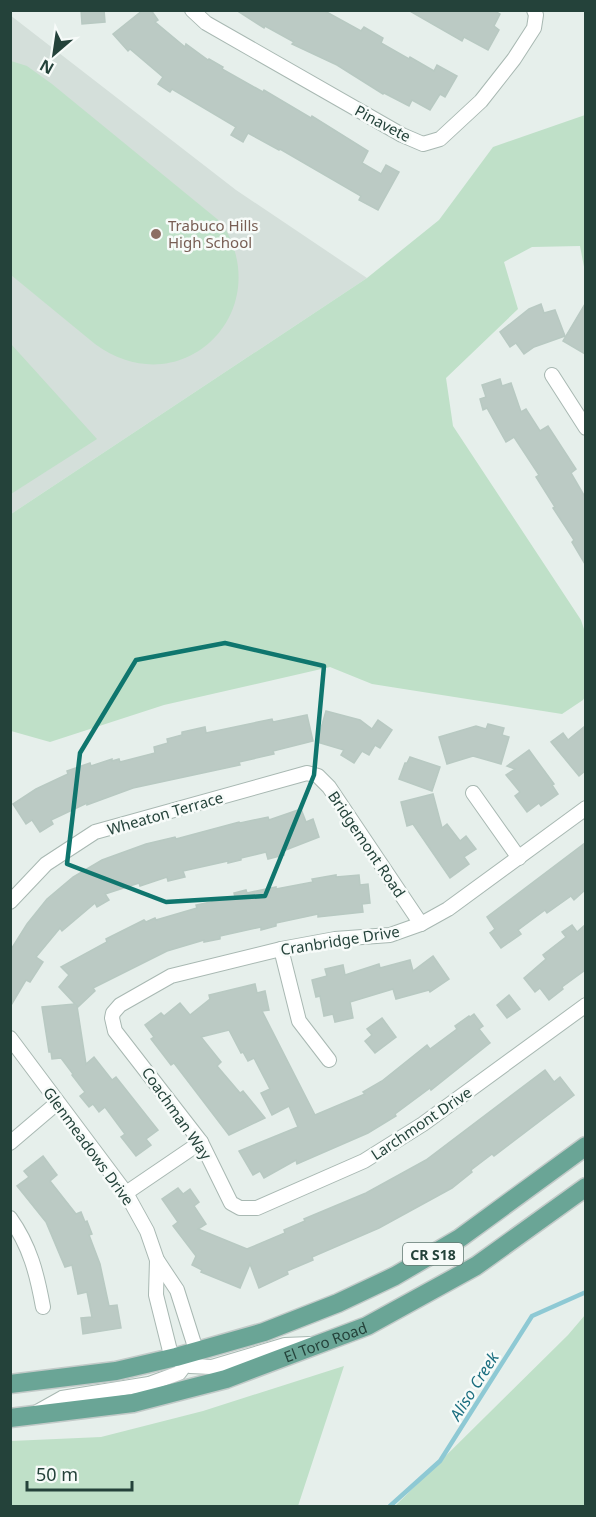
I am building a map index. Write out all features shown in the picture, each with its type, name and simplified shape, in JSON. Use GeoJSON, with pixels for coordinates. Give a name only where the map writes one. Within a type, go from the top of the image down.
{"type":"FeatureCollection","features":[{"type":"Feature","properties":{"kind":"main road","name":"El Toro Road"},"geometry":{"type":"LineString","coordinates":[[10,1384],[116,1371],[186,1357],[264,1332],[338,1303],[394,1276],[460,1238],[585,1146]]}},
{"type":"Feature","properties":{"kind":"main road","name":"El Toro Road"},"geometry":{"type":"LineString","coordinates":[[10,1418],[81,1411],[143,1400],[226,1379],[367,1326],[476,1266],[585,1187]]}},
{"type":"Feature","properties":{"kind":"street","name":"Pinavete"},"geometry":{"type":"LineString","coordinates":[[192,10],[206,23],[402,135],[423,144],[440,139],[481,101],[514,59],[534,28],[535,13]]}},
{"type":"Feature","properties":{"kind":"street"},"geometry":{"type":"LineString","coordinates":[[552,375],[585,428]]}},
{"type":"Feature","properties":{"kind":"street","name":"Wheaton Terrace"},"geometry":{"type":"LineString","coordinates":[[10,902],[46,864],[95,832],[307,773]]}},
{"type":"Feature","properties":{"kind":"street","name":"Bridgemont Road"},"geometry":{"type":"LineString","coordinates":[[307,773],[318,776],[329,787],[421,924]]}},
{"type":"Feature","properties":{"kind":"street"},"geometry":{"type":"LineString","coordinates":[[473,793],[519,858]]}},
{"type":"Feature","properties":{"kind":"street","name":"Cranbridge Drive"},"geometry":{"type":"LineString","coordinates":[[112,1018],[113,1012],[120,1005],[171,975],[280,949],[335,939],[390,935],[421,924],[448,909],[585,808]]}},
{"type":"Feature","properties":{"kind":"street"},"geometry":{"type":"LineString","coordinates":[[280,949],[299,1021],[329,1060]]}},
{"type":"Feature","properties":{"kind":"street","name":"Larchmont Drive"},"geometry":{"type":"LineString","coordinates":[[240,1208],[257,1208],[364,1161],[423,1124],[585,1005]]}},
{"type":"Feature","properties":{"kind":"street","name":"Coachman Way"},"geometry":{"type":"LineString","coordinates":[[112,1018],[115,1031],[201,1142],[231,1203],[240,1208]]}},
{"type":"Feature","properties":{"kind":"street","name":"Glenmeadows Drive"},"geometry":{"type":"LineString","coordinates":[[10,1038],[126,1193],[147,1231],[158,1260],[177,1290],[186,1357],[170,1351],[156,1295],[158,1260]]}},
{"type":"Feature","properties":{"kind":"street"},"geometry":{"type":"LineString","coordinates":[[10,1143],[57,1103]]}},
{"type":"Feature","properties":{"kind":"street"},"geometry":{"type":"LineString","coordinates":[[126,1193],[201,1142]]}},
{"type":"Feature","properties":{"kind":"street"},"geometry":{"type":"LineString","coordinates":[[10,1218],[18,1228],[36,1266],[43,1306]]}},
{"type":"Feature","properties":{"kind":"street"},"geometry":{"type":"LineString","coordinates":[[186,1357],[190,1366],[212,1367],[285,1345],[321,1344]]}},
{"type":"Feature","properties":{"kind":"street","name":"El Toro Road"},"geometry":{"type":"LineString","coordinates":[[30,1416],[62,1398],[149,1384],[179,1373],[186,1357]]}},
{"type":"Feature","properties":{"kind":"highlighted area"},"geometry":{"type":"Polygon","coordinates":[[[225,643],[324,666],[314,775],[265,896],[166,902],[67,864],[80,753],[136,660],[225,643]]]}},
{"type":"Feature","properties":{"kind":"shaded area","name":"Trabuco Hills High School"},"geometry":{"type":"Polygon","coordinates":[[[10,15],[236,190],[367,278],[11,514],[10,15]]]}},
{"type":"Feature","properties":{"kind":"green space"},"geometry":{"type":"Polygon","coordinates":[[[11,61],[27,66],[52,84],[222,223],[236,256],[238,288],[229,317],[212,340],[188,357],[159,364],[127,361],[95,344],[11,275],[11,61]]]}},
{"type":"Feature","properties":{"kind":"green space"},"geometry":{"type":"Polygon","coordinates":[[[585,115],[585,272],[580,246],[532,247],[504,262],[518,309],[446,378],[453,426],[581,620],[585,632],[586,695],[583,700],[562,714],[372,684],[330,667],[164,705],[50,742],[11,731],[11,514],[367,278],[439,220],[493,147],[585,115]]]}},
{"type":"Feature","properties":{"kind":"green space"},"geometry":{"type":"Polygon","coordinates":[[[11,344],[97,439],[11,494],[11,344]]]}},
{"type":"Feature","properties":{"kind":"green space"},"geometry":{"type":"Polygon","coordinates":[[[585,1315],[585,1506],[395,1506],[568,1335],[585,1315]]]}},
{"type":"Feature","properties":{"kind":"green space"},"geometry":{"type":"Polygon","coordinates":[[[344,1366],[298,1506],[11,1506],[11,1441],[101,1437],[203,1411],[344,1366]]]}},
{"type":"Feature","properties":{"kind":"building"},"geometry":{"type":"Polygon","coordinates":[[[81,10],[104,10],[105,22],[82,24],[81,10]]]}},
{"type":"Feature","properties":{"kind":"building"},"geometry":{"type":"Polygon","coordinates":[[[143,10],[151,10],[158,20],[155,22],[185,47],[186,44],[208,60],[223,67],[222,69],[263,92],[264,90],[311,118],[312,116],[368,151],[362,163],[381,174],[386,165],[399,172],[378,210],[359,200],[361,196],[280,149],[248,133],[243,142],[231,135],[236,127],[172,89],[170,92],[158,84],[163,77],[130,49],[128,51],[113,34],[143,10]]]}},
{"type":"Feature","properties":{"kind":"building"},"geometry":{"type":"Polygon","coordinates":[[[236,10],[323,10],[361,31],[364,27],[383,38],[381,43],[409,59],[410,57],[434,71],[437,65],[457,76],[445,97],[440,94],[430,110],[412,100],[409,106],[383,94],[337,65],[292,44],[294,42],[265,26],[264,28],[236,10]]]}},
{"type":"Feature","properties":{"kind":"building"},"geometry":{"type":"Polygon","coordinates":[[[408,10],[493,10],[500,14],[494,26],[499,30],[488,50],[464,37],[462,41],[408,10]]]}},
{"type":"Feature","properties":{"kind":"building"},"geometry":{"type":"Polygon","coordinates":[[[541,304],[544,313],[555,310],[565,336],[534,347],[524,354],[516,343],[510,347],[500,332],[529,309],[541,304]]]}},
{"type":"Feature","properties":{"kind":"building"},"geometry":{"type":"Polygon","coordinates":[[[585,304],[585,354],[563,341],[585,304]]]}},
{"type":"Feature","properties":{"kind":"building"},"geometry":{"type":"Polygon","coordinates":[[[500,379],[502,386],[511,383],[521,412],[526,409],[540,431],[548,426],[576,469],[571,473],[585,497],[585,564],[572,542],[574,540],[536,477],[539,475],[514,437],[506,442],[487,408],[483,410],[480,399],[486,397],[482,385],[500,379]]]}},
{"type":"Feature","properties":{"kind":"building"},"geometry":{"type":"Polygon","coordinates":[[[326,711],[360,720],[372,729],[378,720],[392,730],[380,748],[375,745],[369,755],[362,751],[354,763],[341,755],[344,750],[317,742],[326,711]]]}},
{"type":"Feature","properties":{"kind":"building"},"geometry":{"type":"Polygon","coordinates":[[[307,715],[313,741],[273,751],[274,754],[239,762],[240,765],[133,788],[87,805],[87,803],[51,820],[53,824],[40,832],[32,820],[26,824],[13,804],[36,789],[68,774],[67,771],[90,763],[91,766],[112,759],[112,761],[119,759],[120,762],[155,753],[154,747],[168,743],[167,739],[182,735],[182,732],[205,727],[206,733],[272,719],[273,722],[307,715]]]}},
{"type":"Feature","properties":{"kind":"building"},"geometry":{"type":"Polygon","coordinates":[[[488,724],[504,728],[502,735],[509,737],[501,764],[473,756],[447,764],[439,737],[476,726],[486,729],[488,724]]]}},
{"type":"Feature","properties":{"kind":"building"},"geometry":{"type":"Polygon","coordinates":[[[585,726],[585,771],[579,776],[551,742],[563,733],[568,740],[585,726]]]}},
{"type":"Feature","properties":{"kind":"building"},"geometry":{"type":"Polygon","coordinates":[[[529,750],[554,784],[552,785],[558,794],[541,806],[539,803],[527,812],[515,796],[520,792],[506,775],[515,769],[507,766],[529,750]]]}},
{"type":"Feature","properties":{"kind":"building"},"geometry":{"type":"Polygon","coordinates":[[[410,757],[440,767],[432,791],[399,779],[410,757]]]}},
{"type":"Feature","properties":{"kind":"building"},"geometry":{"type":"Polygon","coordinates":[[[433,794],[442,828],[447,824],[460,841],[466,836],[476,849],[464,857],[469,864],[450,878],[413,824],[407,826],[401,802],[433,794]]]}},
{"type":"Feature","properties":{"kind":"building"},"geometry":{"type":"Polygon","coordinates":[[[301,809],[306,822],[313,819],[319,837],[283,851],[284,855],[268,859],[266,852],[228,863],[228,861],[183,871],[185,877],[168,881],[167,877],[105,894],[109,900],[97,907],[95,903],[62,931],[60,928],[36,957],[43,962],[30,982],[26,980],[10,1007],[10,951],[27,924],[47,899],[73,877],[102,860],[146,844],[175,837],[176,839],[239,822],[268,817],[269,820],[301,809]]]}},
{"type":"Feature","properties":{"kind":"building"},"geometry":{"type":"Polygon","coordinates":[[[585,843],[585,890],[574,900],[571,896],[547,913],[545,910],[518,930],[521,934],[501,948],[490,933],[495,929],[487,917],[585,843]]]}},
{"type":"Feature","properties":{"kind":"building"},"geometry":{"type":"Polygon","coordinates":[[[336,875],[336,877],[359,875],[360,885],[368,884],[370,903],[362,904],[363,912],[318,917],[318,914],[276,923],[276,926],[261,930],[261,927],[220,936],[220,939],[204,942],[204,940],[167,951],[93,988],[95,991],[77,1006],[86,1064],[94,1057],[112,1080],[116,1077],[158,1130],[146,1139],[151,1145],[136,1156],[121,1137],[125,1134],[105,1107],[99,1112],[93,1104],[89,1107],[80,1096],[85,1092],[73,1074],[61,1058],[52,1059],[51,1052],[49,1052],[42,1007],[75,1004],[59,987],[69,975],[61,967],[107,942],[106,939],[144,920],[146,922],[155,918],[156,920],[197,908],[196,905],[235,897],[234,893],[246,890],[247,893],[276,887],[276,889],[336,875]]]}},
{"type":"Feature","properties":{"kind":"building"},"geometry":{"type":"Polygon","coordinates":[[[572,925],[577,932],[585,925],[585,970],[549,1000],[540,988],[535,992],[524,978],[546,959],[543,955],[566,937],[562,932],[572,925]]]}},
{"type":"Feature","properties":{"kind":"building"},"geometry":{"type":"Polygon","coordinates":[[[433,956],[449,979],[430,992],[429,990],[396,999],[393,989],[350,1002],[353,1018],[335,1022],[333,1014],[324,1016],[320,996],[316,997],[312,980],[327,976],[325,969],[343,965],[345,975],[379,964],[380,968],[410,960],[413,971],[433,956]]]}},
{"type":"Feature","properties":{"kind":"building"},"geometry":{"type":"Polygon","coordinates":[[[255,984],[257,993],[265,991],[269,1010],[262,1011],[315,1115],[365,1094],[363,1092],[382,1081],[427,1045],[430,1049],[457,1029],[455,1026],[469,1016],[474,1014],[483,1026],[479,1029],[490,1043],[431,1090],[430,1088],[395,1114],[396,1116],[368,1133],[297,1164],[296,1160],[264,1178],[260,1171],[253,1175],[239,1151],[298,1127],[289,1106],[272,1115],[261,1093],[270,1089],[254,1058],[248,1061],[229,1030],[201,1037],[221,1062],[217,1066],[240,1093],[243,1091],[265,1118],[229,1135],[174,1063],[171,1065],[151,1039],[154,1037],[145,1025],[161,1013],[164,1016],[180,1003],[190,1015],[210,999],[209,995],[255,984]]]}},
{"type":"Feature","properties":{"kind":"building"},"geometry":{"type":"Polygon","coordinates":[[[509,995],[520,1009],[507,1018],[497,1005],[509,995]]]}},
{"type":"Feature","properties":{"kind":"building"},"geometry":{"type":"Polygon","coordinates":[[[382,1018],[396,1037],[375,1053],[365,1041],[372,1035],[367,1029],[382,1018]]]}},
{"type":"Feature","properties":{"kind":"building"},"geometry":{"type":"Polygon","coordinates":[[[545,1070],[554,1082],[560,1077],[574,1095],[494,1156],[492,1154],[471,1170],[472,1172],[452,1188],[379,1228],[312,1257],[313,1260],[287,1271],[288,1274],[259,1288],[250,1264],[240,1288],[201,1272],[202,1270],[192,1265],[196,1256],[173,1226],[178,1222],[162,1199],[178,1188],[183,1194],[190,1189],[199,1202],[194,1206],[206,1224],[198,1229],[247,1249],[285,1233],[284,1230],[305,1221],[304,1219],[366,1193],[426,1160],[545,1070]]]}},
{"type":"Feature","properties":{"kind":"building"},"geometry":{"type":"Polygon","coordinates":[[[43,1156],[57,1175],[50,1181],[76,1214],[81,1212],[85,1222],[87,1221],[92,1234],[89,1235],[100,1264],[109,1306],[117,1305],[121,1328],[83,1334],[81,1318],[92,1317],[87,1292],[78,1294],[72,1265],[65,1267],[46,1222],[17,1186],[29,1177],[24,1171],[43,1156]]]}},
{"type":"Feature","properties":{"kind":"waterway","name":"Aliso Creek"},"geometry":{"type":"LineString","coordinates":[[390,1506],[440,1461],[532,1316],[586,1292]]}},
{"type":"Feature","properties":{"kind":"place","name":"Trabuco Hills High School"},"geometry":{"type":"Point","coordinates":[156,234]}}]}
